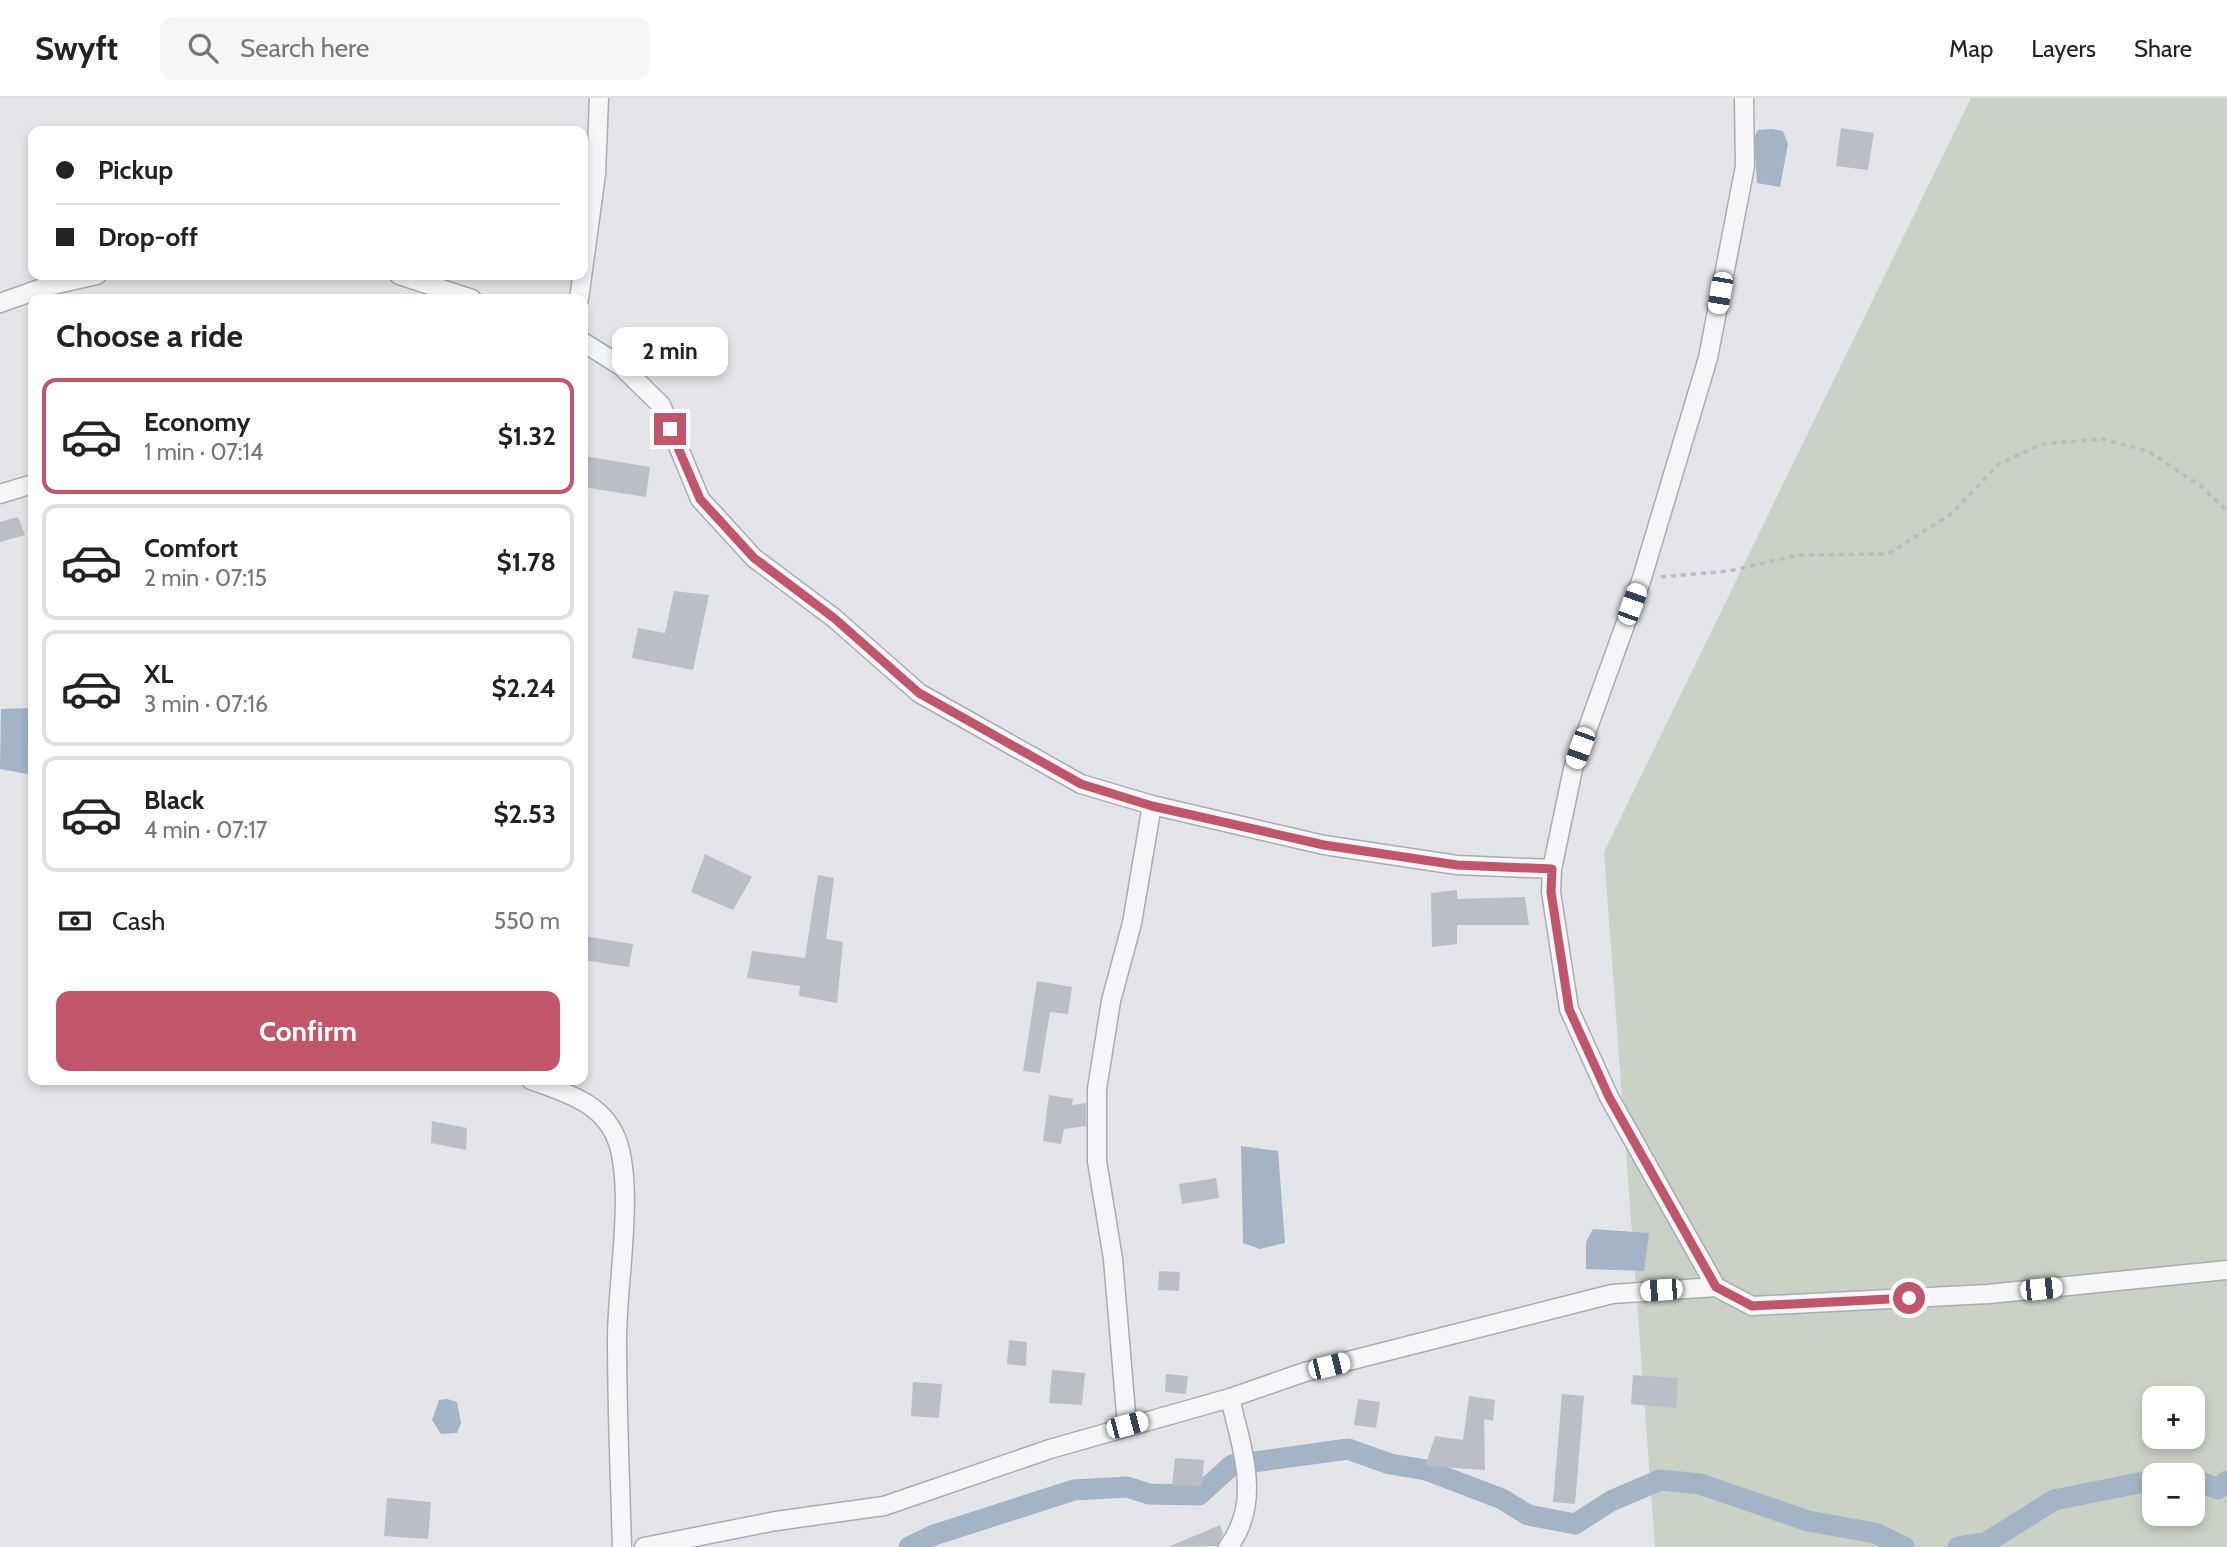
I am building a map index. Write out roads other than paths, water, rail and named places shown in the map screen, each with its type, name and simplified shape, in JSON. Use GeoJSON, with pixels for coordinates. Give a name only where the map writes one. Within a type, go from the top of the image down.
{"type":"FeatureCollection","features":[{"type":"Feature","properties":{"kind":"street"},"geometry":{"type":"LineString","coordinates":[[588,233],[596,174],[599,98]]}},
{"type":"Feature","properties":{"kind":"street"},"geometry":{"type":"LineString","coordinates":[[1716,1287],[1609,1097],[1569,1009],[1551,892],[1552,869],[1573,769],[1642,578],[1708,358],[1745,166],[1744,98]]}},
{"type":"Feature","properties":{"kind":"street"},"geometry":{"type":"LineString","coordinates":[[0,303],[48,286],[75,280]]}},
{"type":"Feature","properties":{"kind":"street"},"geometry":{"type":"LineString","coordinates":[[414,280],[457,294]]}},
{"type":"Feature","properties":{"kind":"street"},"geometry":{"type":"LineString","coordinates":[[588,345],[621,366],[661,405],[700,499],[754,558],[834,618],[919,693],[1081,784],[1152,806],[1324,845],[1457,865],[1552,869]]}},
{"type":"Feature","properties":{"kind":"street"},"geometry":{"type":"LineString","coordinates":[[0,494],[28,486]]}},
{"type":"Feature","properties":{"kind":"street"},"geometry":{"type":"LineString","coordinates":[[1127,1425],[1114,1259],[1097,1161],[1097,1089],[1111,1001],[1132,923],[1152,806]]}},
{"type":"Feature","properties":{"kind":"street"},"geometry":{"type":"LineString","coordinates":[[544,1085],[573,1096],[598,1111],[618,1142],[623,1180],[617,1338],[622,1547]]}},
{"type":"Feature","properties":{"kind":"street"},"geometry":{"type":"LineString","coordinates":[[644,1547],[776,1521],[884,1506],[1127,1425],[1230,1398],[1305,1372],[1612,1294],[1716,1287],[1752,1306],[1988,1294],[2227,1270]]}},
{"type":"Feature","properties":{"kind":"street"},"geometry":{"type":"LineString","coordinates":[[1228,1547],[1239,1533],[1245,1514],[1248,1477],[1230,1398]]}},
{"type":"Feature","properties":{"kind":"water"},"geometry":{"type":"Polygon","coordinates":[[[1758,130],[1783,131],[1788,144],[1780,187],[1757,183],[1754,138],[1758,130]]]}},
{"type":"Feature","properties":{"kind":"water"},"geometry":{"type":"Polygon","coordinates":[[[28,708],[28,774],[0,769],[1,709],[28,708]]]}},
{"type":"Feature","properties":{"kind":"water"},"geometry":{"type":"Polygon","coordinates":[[[1241,1146],[1278,1151],[1285,1243],[1260,1249],[1243,1243],[1241,1146]]]}},
{"type":"Feature","properties":{"kind":"water"},"geometry":{"type":"Polygon","coordinates":[[[1593,1229],[1649,1233],[1644,1271],[1586,1269],[1586,1242],[1593,1229]]]}},
{"type":"Feature","properties":{"kind":"water"},"geometry":{"type":"Polygon","coordinates":[[[439,1400],[457,1402],[461,1423],[457,1433],[441,1434],[432,1420],[439,1400]]]}},
{"type":"Feature","properties":{"kind":"waterway"},"geometry":{"type":"LineString","coordinates":[[909,1547],[934,1535],[1074,1490],[1127,1487],[1149,1494],[1199,1495],[1232,1465],[1348,1449],[1390,1464],[1426,1470],[1502,1499],[1528,1515],[1575,1524],[1611,1501],[1660,1480],[1700,1484],[1808,1521],[1875,1533],[1904,1547]]}},
{"type":"Feature","properties":{"kind":"waterway"},"geometry":{"type":"LineString","coordinates":[[2205,1484],[2218,1489],[2227,1481]]}},
{"type":"Feature","properties":{"kind":"waterway"},"geometry":{"type":"LineString","coordinates":[[1958,1547],[1987,1542],[2054,1500],[2142,1482]]}}]}
